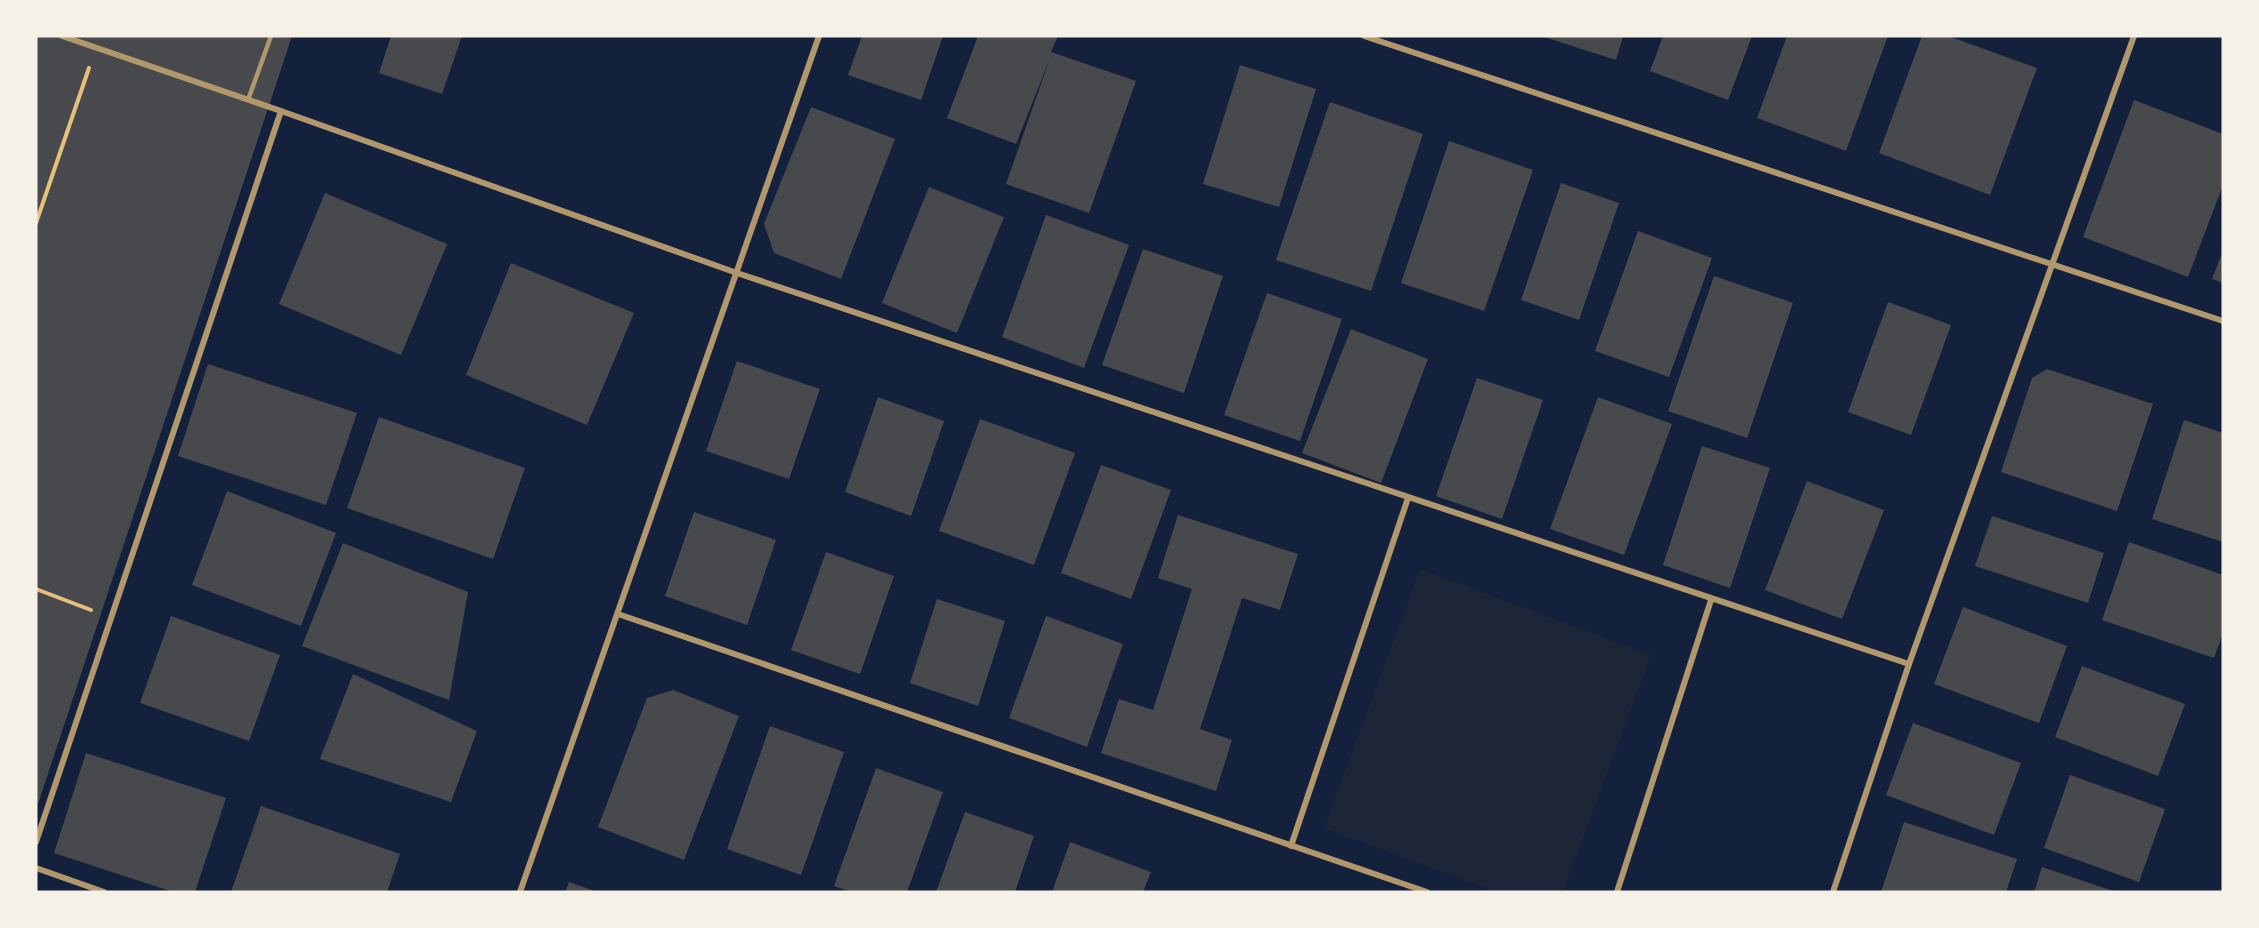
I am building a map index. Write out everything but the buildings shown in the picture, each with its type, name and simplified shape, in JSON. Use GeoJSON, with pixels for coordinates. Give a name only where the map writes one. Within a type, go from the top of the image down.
{"type":"FeatureCollection","features":[{"type":"Feature","properties":{"kind":"street"},"geometry":{"type":"LineString","coordinates":[[62,36],[737,273],[1711,600],[1909,664]]}},
{"type":"Feature","properties":{"kind":"street"},"geometry":{"type":"LineString","coordinates":[[520,892],[819,36]]}},
{"type":"Feature","properties":{"kind":"street"},"geometry":{"type":"LineString","coordinates":[[1364,36],[2223,321]]}},
{"type":"Feature","properties":{"kind":"street"},"geometry":{"type":"LineString","coordinates":[[1833,892],[1909,664],[2134,36]]}},
{"type":"Feature","properties":{"kind":"street"},"geometry":{"type":"LineString","coordinates":[[36,842],[281,111]]}},
{"type":"Feature","properties":{"kind":"street"},"geometry":{"type":"LineString","coordinates":[[1292,846],[1408,498]]}},
{"type":"Feature","properties":{"kind":"street"},"geometry":{"type":"LineString","coordinates":[[1617,892],[1711,600]]}},
{"type":"Feature","properties":{"kind":"street"},"geometry":{"type":"LineString","coordinates":[[618,614],[1427,892]]}},
{"type":"Feature","properties":{"kind":"street"},"geometry":{"type":"LineString","coordinates":[[36,868],[104,892]]}},
{"type":"Feature","properties":{"kind":"lane"},"geometry":{"type":"LineString","coordinates":[[248,100],[271,36]]}},
{"type":"Feature","properties":{"kind":"path"},"geometry":{"type":"LineString","coordinates":[[36,223],[96,48]]}},
{"type":"Feature","properties":{"kind":"path"},"geometry":{"type":"LineString","coordinates":[[36,589],[112,618]]}},
{"type":"Feature","properties":{"kind":"shaded area"},"geometry":{"type":"Polygon","coordinates":[[[1420,569],[1651,655],[1563,892],[1496,892],[1324,828],[1420,569]]]}}]}
